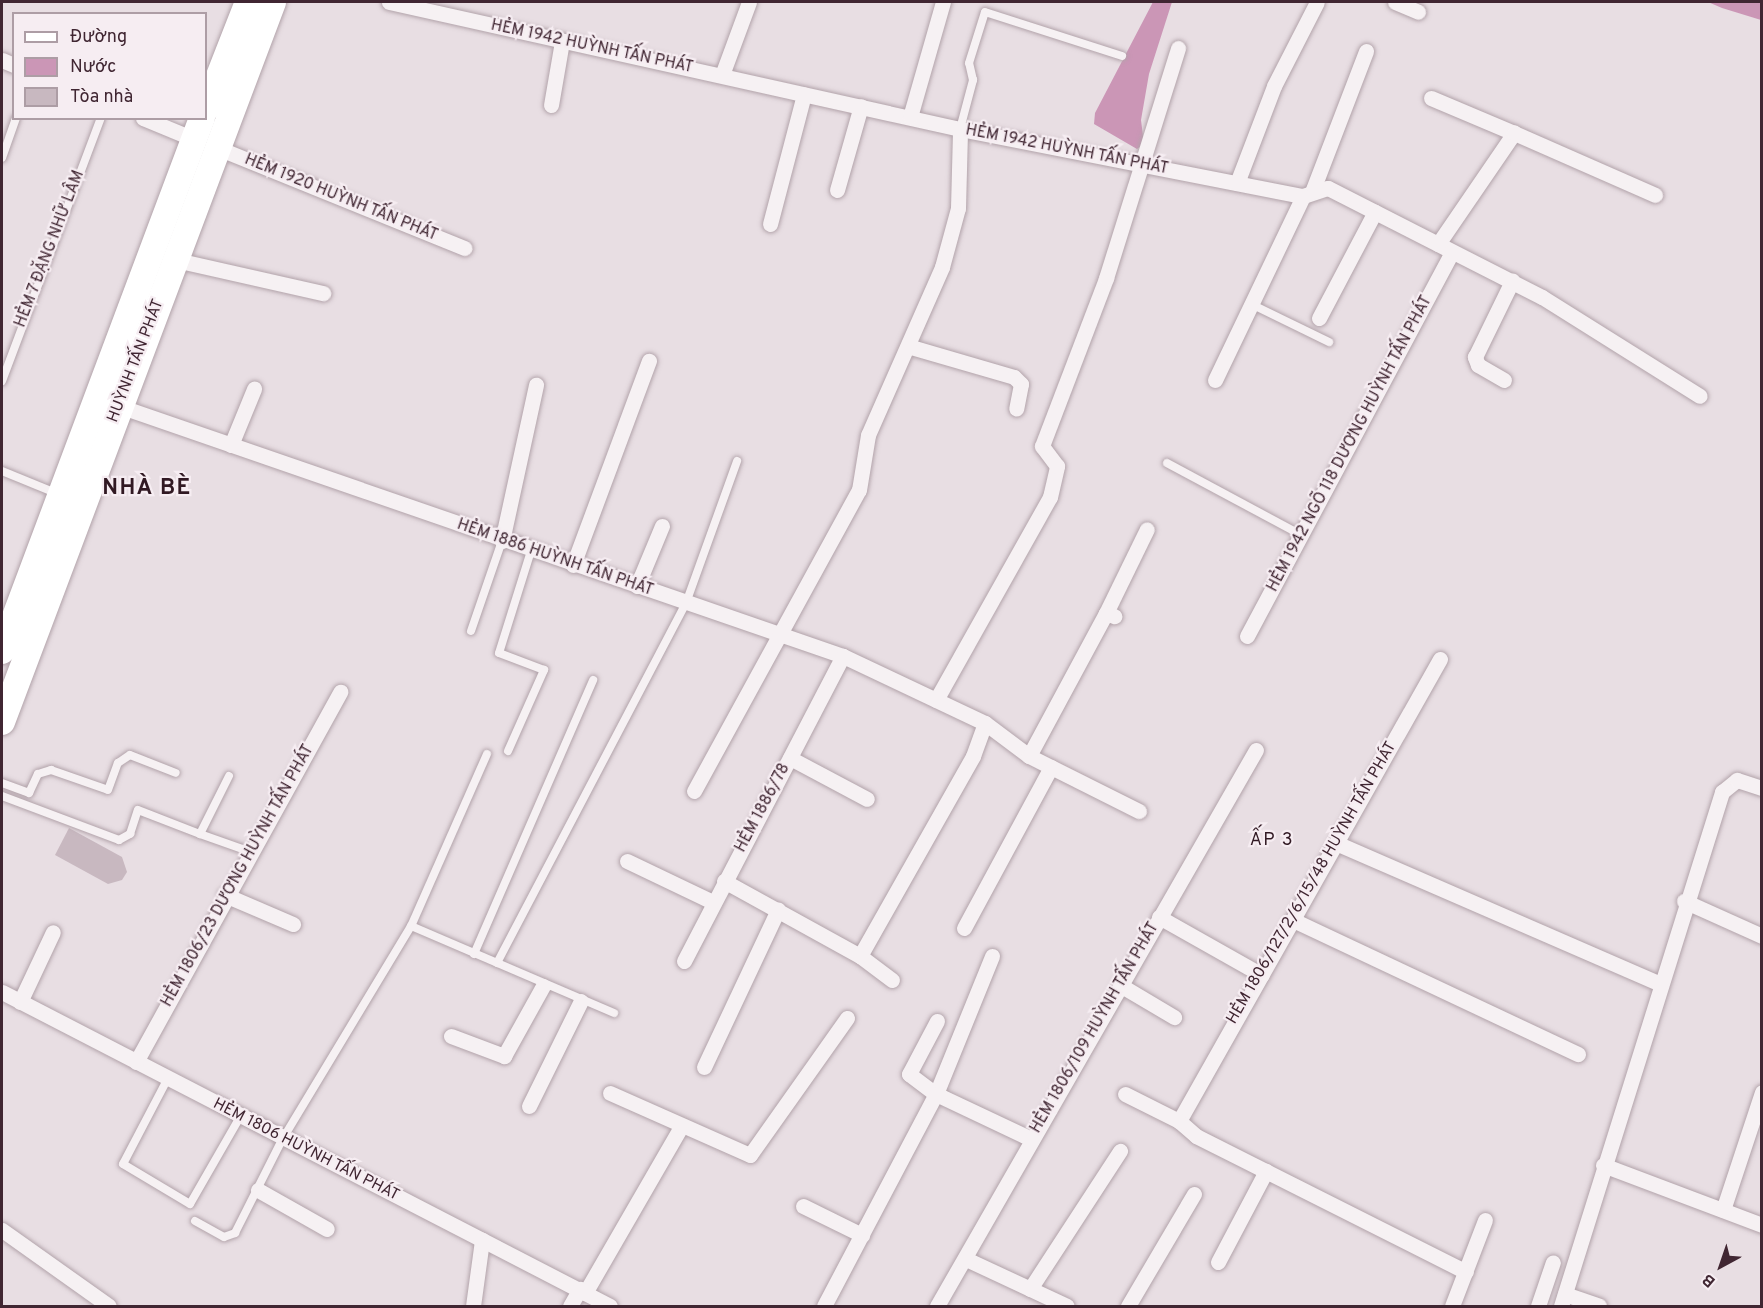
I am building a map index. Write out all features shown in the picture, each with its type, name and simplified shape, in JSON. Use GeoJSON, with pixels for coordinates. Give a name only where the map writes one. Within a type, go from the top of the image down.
{"type":"FeatureCollection","features":[{"type":"Feature","properties":{"kind":"main road"},"geometry":{"type":"LineString","coordinates":[[207,106],[248,2]]}},
{"type":"Feature","properties":{"kind":"main road","name":"HUỲNH TẤN PHÁT"},"geometry":{"type":"LineString","coordinates":[[2,722],[119,406],[273,2]]}},
{"type":"Feature","properties":{"kind":"main road"},"geometry":{"type":"LineString","coordinates":[[198,129],[218,148]]}},
{"type":"Feature","properties":{"kind":"main road","name":"HUỲNH TẤN PHÁT"},"geometry":{"type":"LineString","coordinates":[[2,651],[198,129]]}},
{"type":"Feature","properties":{"kind":"street","name":"HẺM 1942 HUỲNH TẤN PHÁT"},"geometry":{"type":"LineString","coordinates":[[389,2],[960,129],[1238,183],[1307,194],[1328,188],[1512,281],[1700,396]]}},
{"type":"Feature","properties":{"kind":"street"},"geometry":{"type":"LineString","coordinates":[[722,75],[750,2]]}},
{"type":"Feature","properties":{"kind":"street"},"geometry":{"type":"LineString","coordinates":[[910,117],[943,2]]}},
{"type":"Feature","properties":{"kind":"street"},"geometry":{"type":"LineString","coordinates":[[1238,183],[1275,86],[1317,2]]}},
{"type":"Feature","properties":{"kind":"street"},"geometry":{"type":"LineString","coordinates":[[1395,2],[1418,12]]}},
{"type":"Feature","properties":{"kind":"street"},"geometry":{"type":"LineString","coordinates":[[551,105],[562,41]]}},
{"type":"Feature","properties":{"kind":"street"},"geometry":{"type":"LineString","coordinates":[[936,700],[1050,497],[1058,466],[1042,446],[1142,164],[1179,48]]}},
{"type":"Feature","properties":{"kind":"street"},"geometry":{"type":"LineString","coordinates":[[1215,380],[1307,194],[1366,51]]}},
{"type":"Feature","properties":{"kind":"street"},"geometry":{"type":"LineString","coordinates":[[770,224],[804,94]]}},
{"type":"Feature","properties":{"kind":"street"},"geometry":{"type":"LineString","coordinates":[[1431,98],[1656,195]]}},
{"type":"Feature","properties":{"kind":"street"},"geometry":{"type":"LineString","coordinates":[[837,190],[861,106]]}},
{"type":"Feature","properties":{"kind":"street"},"geometry":{"type":"LineString","coordinates":[[153,120],[198,129]]}},
{"type":"Feature","properties":{"kind":"street"},"geometry":{"type":"LineString","coordinates":[[694,791],[859,490],[868,435],[928,309],[958,208],[960,129]]}},
{"type":"Feature","properties":{"kind":"street"},"geometry":{"type":"LineString","coordinates":[[1438,244],[1514,133]]}},
{"type":"Feature","properties":{"kind":"street","name":"HẺM 1920 HUỲNH TẤN PHÁT"},"geometry":{"type":"LineString","coordinates":[[218,148],[464,248]]}},
{"type":"Feature","properties":{"kind":"street"},"geometry":{"type":"LineString","coordinates":[[1319,318],[1375,212]]}},
{"type":"Feature","properties":{"kind":"street","name":"HẺM 1942 NGÕ 118 DƯƠNG HUỲNH TẤN PHÁT"},"geometry":{"type":"LineString","coordinates":[[1247,636],[1452,252]]}},
{"type":"Feature","properties":{"kind":"street"},"geometry":{"type":"LineString","coordinates":[[176,260],[248,280],[323,293]]}},
{"type":"Feature","properties":{"kind":"street"},"geometry":{"type":"LineString","coordinates":[[1504,380],[1475,357],[1512,281]]}},
{"type":"Feature","properties":{"kind":"street"},"geometry":{"type":"LineString","coordinates":[[911,347],[1014,377],[1021,384],[1016,408]]}},
{"type":"Feature","properties":{"kind":"street"},"geometry":{"type":"LineString","coordinates":[[573,565],[649,361]]}},
{"type":"Feature","properties":{"kind":"street"},"geometry":{"type":"LineString","coordinates":[[502,541],[536,385]]}},
{"type":"Feature","properties":{"kind":"street"},"geometry":{"type":"LineString","coordinates":[[231,445],[254,389]]}},
{"type":"Feature","properties":{"kind":"street","name":"HẺM 1886 HUỲNH TẤN PHÁT"},"geometry":{"type":"LineString","coordinates":[[119,406],[502,541],[843,656],[985,723],[1029,756],[1139,811]]}},
{"type":"Feature","properties":{"kind":"street"},"geometry":{"type":"LineString","coordinates":[[637,586],[662,526]]}},
{"type":"Feature","properties":{"kind":"street"},"geometry":{"type":"LineString","coordinates":[[1029,756],[1110,614],[1147,529]]}},
{"type":"Feature","properties":{"kind":"street","name":"HẺM 1886/78"},"geometry":{"type":"LineString","coordinates":[[684,961],[843,656]]}},
{"type":"Feature","properties":{"kind":"street","name":"HẺM 1806/127/2/6/15/48 HUỲNH TẤN PHÁT"},"geometry":{"type":"LineString","coordinates":[[1181,1114],[1440,659]]}},
{"type":"Feature","properties":{"kind":"street","name":"HẺM 1806/23 DƯƠNG HUỲNH TẤN PHÁT"},"geometry":{"type":"LineString","coordinates":[[136,1062],[248,852],[340,692]]}},
{"type":"Feature","properties":{"kind":"street"},"geometry":{"type":"LineString","coordinates":[[860,956],[973,756],[985,723]]}},
{"type":"Feature","properties":{"kind":"street","name":"HẺM 1806/109 HUỲNH TẤN PHÁT"},"geometry":{"type":"LineString","coordinates":[[937,1306],[1256,750]]}},
{"type":"Feature","properties":{"kind":"street"},"geometry":{"type":"LineString","coordinates":[[790,758],[867,799]]}},
{"type":"Feature","properties":{"kind":"street"},"geometry":{"type":"LineString","coordinates":[[964,928],[1051,767]]}},
{"type":"Feature","properties":{"kind":"street"},"geometry":{"type":"LineString","coordinates":[[1599,1306],[1563,1300],[1658,983],[1722,792],[1737,780],[1761,788]]}},
{"type":"Feature","properties":{"kind":"street"},"geometry":{"type":"LineString","coordinates":[[1336,843],[1658,983]]}},
{"type":"Feature","properties":{"kind":"street"},"geometry":{"type":"LineString","coordinates":[[627,861],[713,902]]}},
{"type":"Feature","properties":{"kind":"street"},"geometry":{"type":"LineString","coordinates":[[724,881],[860,956],[892,980]]}},
{"type":"Feature","properties":{"kind":"street"},"geometry":{"type":"LineString","coordinates":[[225,895],[293,924]]}},
{"type":"Feature","properties":{"kind":"street"},"geometry":{"type":"LineString","coordinates":[[1684,901],[1761,936]]}},
{"type":"Feature","properties":{"kind":"street"},"geometry":{"type":"LineString","coordinates":[[704,1067],[778,910]]}},
{"type":"Feature","properties":{"kind":"street"},"geometry":{"type":"LineString","coordinates":[[1159,917],[1262,975]]}},
{"type":"Feature","properties":{"kind":"street"},"geometry":{"type":"LineString","coordinates":[[1293,920],[1578,1054]]}},
{"type":"Feature","properties":{"kind":"street"},"geometry":{"type":"LineString","coordinates":[[20,1002],[53,932]]}},
{"type":"Feature","properties":{"kind":"street"},"geometry":{"type":"LineString","coordinates":[[824,1306],[936,1094],[992,956]]}},
{"type":"Feature","properties":{"kind":"street"},"geometry":{"type":"LineString","coordinates":[[1120,985],[1174,1017]]}},
{"type":"Feature","properties":{"kind":"street"},"geometry":{"type":"LineString","coordinates":[[451,1036],[504,1056],[543,986]]}},
{"type":"Feature","properties":{"kind":"street","name":"HẺM 1806 HUỲNH TẤN PHÁT"},"geometry":{"type":"LineString","coordinates":[[2,992],[282,1140],[610,1306]]}},
{"type":"Feature","properties":{"kind":"street"},"geometry":{"type":"LineString","coordinates":[[529,1106],[582,1001]]}},
{"type":"Feature","properties":{"kind":"street"},"geometry":{"type":"LineString","coordinates":[[610,1093],[681,1126],[754,1154],[847,1018]]}},
{"type":"Feature","properties":{"kind":"street"},"geometry":{"type":"LineString","coordinates":[[937,1021],[909,1074],[936,1094],[1031,1139]]}},
{"type":"Feature","properties":{"kind":"street"},"geometry":{"type":"LineString","coordinates":[[1724,1210],[1761,1092]]}},
{"type":"Feature","properties":{"kind":"street"},"geometry":{"type":"LineString","coordinates":[[1125,1094],[1181,1114],[1196,1136],[1466,1272]]}},
{"type":"Feature","properties":{"kind":"street"},"geometry":{"type":"LineString","coordinates":[[570,1306],[582,1291],[681,1126]]}},
{"type":"Feature","properties":{"kind":"street"},"geometry":{"type":"LineString","coordinates":[[1030,1289],[1120,1151]]}},
{"type":"Feature","properties":{"kind":"street"},"geometry":{"type":"LineString","coordinates":[[1603,1165],[1761,1225]]}},
{"type":"Feature","properties":{"kind":"street"},"geometry":{"type":"LineString","coordinates":[[1218,1262],[1266,1171]]}},
{"type":"Feature","properties":{"kind":"street"},"geometry":{"type":"LineString","coordinates":[[258,1190],[327,1229]]}},
{"type":"Feature","properties":{"kind":"street"},"geometry":{"type":"LineString","coordinates":[[1128,1306],[1194,1194]]}},
{"type":"Feature","properties":{"kind":"street"},"geometry":{"type":"LineString","coordinates":[[803,1206],[862,1235]]}},
{"type":"Feature","properties":{"kind":"street"},"geometry":{"type":"LineString","coordinates":[[1452,1306],[1485,1220]]}},
{"type":"Feature","properties":{"kind":"street"},"geometry":{"type":"LineString","coordinates":[[2,1230],[110,1306]]}},
{"type":"Feature","properties":{"kind":"street"},"geometry":{"type":"LineString","coordinates":[[472,1306],[483,1240]]}},
{"type":"Feature","properties":{"kind":"street"},"geometry":{"type":"LineString","coordinates":[[966,1258],[1067,1306]]}},
{"type":"Feature","properties":{"kind":"street"},"geometry":{"type":"LineString","coordinates":[[1539,1306],[1552,1262]]}},
{"type":"Feature","properties":{"kind":"lane"},"geometry":{"type":"LineString","coordinates":[[960,129],[973,80],[969,63],[985,12],[1122,56]]}},
{"type":"Feature","properties":{"kind":"lane"},"geometry":{"type":"LineString","coordinates":[[2,158],[15,120]]}},
{"type":"Feature","properties":{"kind":"lane","name":"HẺM 7 ĐẶNG NHỮ LÂM"},"geometry":{"type":"LineString","coordinates":[[2,381],[100,120]]}},
{"type":"Feature","properties":{"kind":"lane"},"geometry":{"type":"LineString","coordinates":[[1251,304],[1329,342]]}},
{"type":"Feature","properties":{"kind":"lane"},"geometry":{"type":"LineString","coordinates":[[497,963],[686,603],[737,461]]}},
{"type":"Feature","properties":{"kind":"lane"},"geometry":{"type":"LineString","coordinates":[[1167,463],[1301,535]]}},
{"type":"Feature","properties":{"kind":"lane"},"geometry":{"type":"LineString","coordinates":[[2,471],[60,494]]}},
{"type":"Feature","properties":{"kind":"lane"},"geometry":{"type":"LineString","coordinates":[[471,632],[502,541]]}},
{"type":"Feature","properties":{"kind":"lane"},"geometry":{"type":"LineString","coordinates":[[508,751],[544,670],[499,653],[531,551]]}},
{"type":"Feature","properties":{"kind":"lane"},"geometry":{"type":"LineString","coordinates":[[474,954],[593,680]]}},
{"type":"Feature","properties":{"kind":"lane"},"geometry":{"type":"LineString","coordinates":[[195,1221],[231,1237],[258,1190],[282,1140],[411,926],[487,754]]}},
{"type":"Feature","properties":{"kind":"lane"},"geometry":{"type":"LineString","coordinates":[[2,783],[29,793],[38,774],[51,770],[108,790],[118,763],[130,755],[176,773]]}},
{"type":"Feature","properties":{"kind":"lane"},"geometry":{"type":"LineString","coordinates":[[200,834],[229,776]]}},
{"type":"Feature","properties":{"kind":"lane"},"geometry":{"type":"LineString","coordinates":[[2,796],[119,840],[130,834],[138,810],[248,852]]}},
{"type":"Feature","properties":{"kind":"lane"},"geometry":{"type":"LineString","coordinates":[[411,926],[497,963],[543,986],[614,1013]]}},
{"type":"Feature","properties":{"kind":"lane"},"geometry":{"type":"LineString","coordinates":[[168,1078],[123,1164],[190,1204],[240,1117]]}},
{"type":"Feature","properties":{"kind":"water"},"geometry":{"type":"Polygon","coordinates":[[[1153,2],[1172,2],[1149,74],[1141,120],[1144,144],[1137,149],[1094,124],[1095,113],[1153,2]]]}},
{"type":"Feature","properties":{"kind":"water"},"geometry":{"type":"Polygon","coordinates":[[[1708,2],[1761,2],[1761,20],[1722,8],[1708,2]]]}},
{"type":"Feature","properties":{"kind":"building"},"geometry":{"type":"Polygon","coordinates":[[[69,828],[122,857],[127,872],[122,880],[108,884],[55,855],[69,828]]]}},
{"type":"Feature","properties":{"kind":"district","name":"NHÀ BÈ"},"geometry":{"type":"Point","coordinates":[147,489]}},
{"type":"Feature","properties":{"kind":"district","name":"ẤP 3"},"geometry":{"type":"Point","coordinates":[1272,841]}}]}
